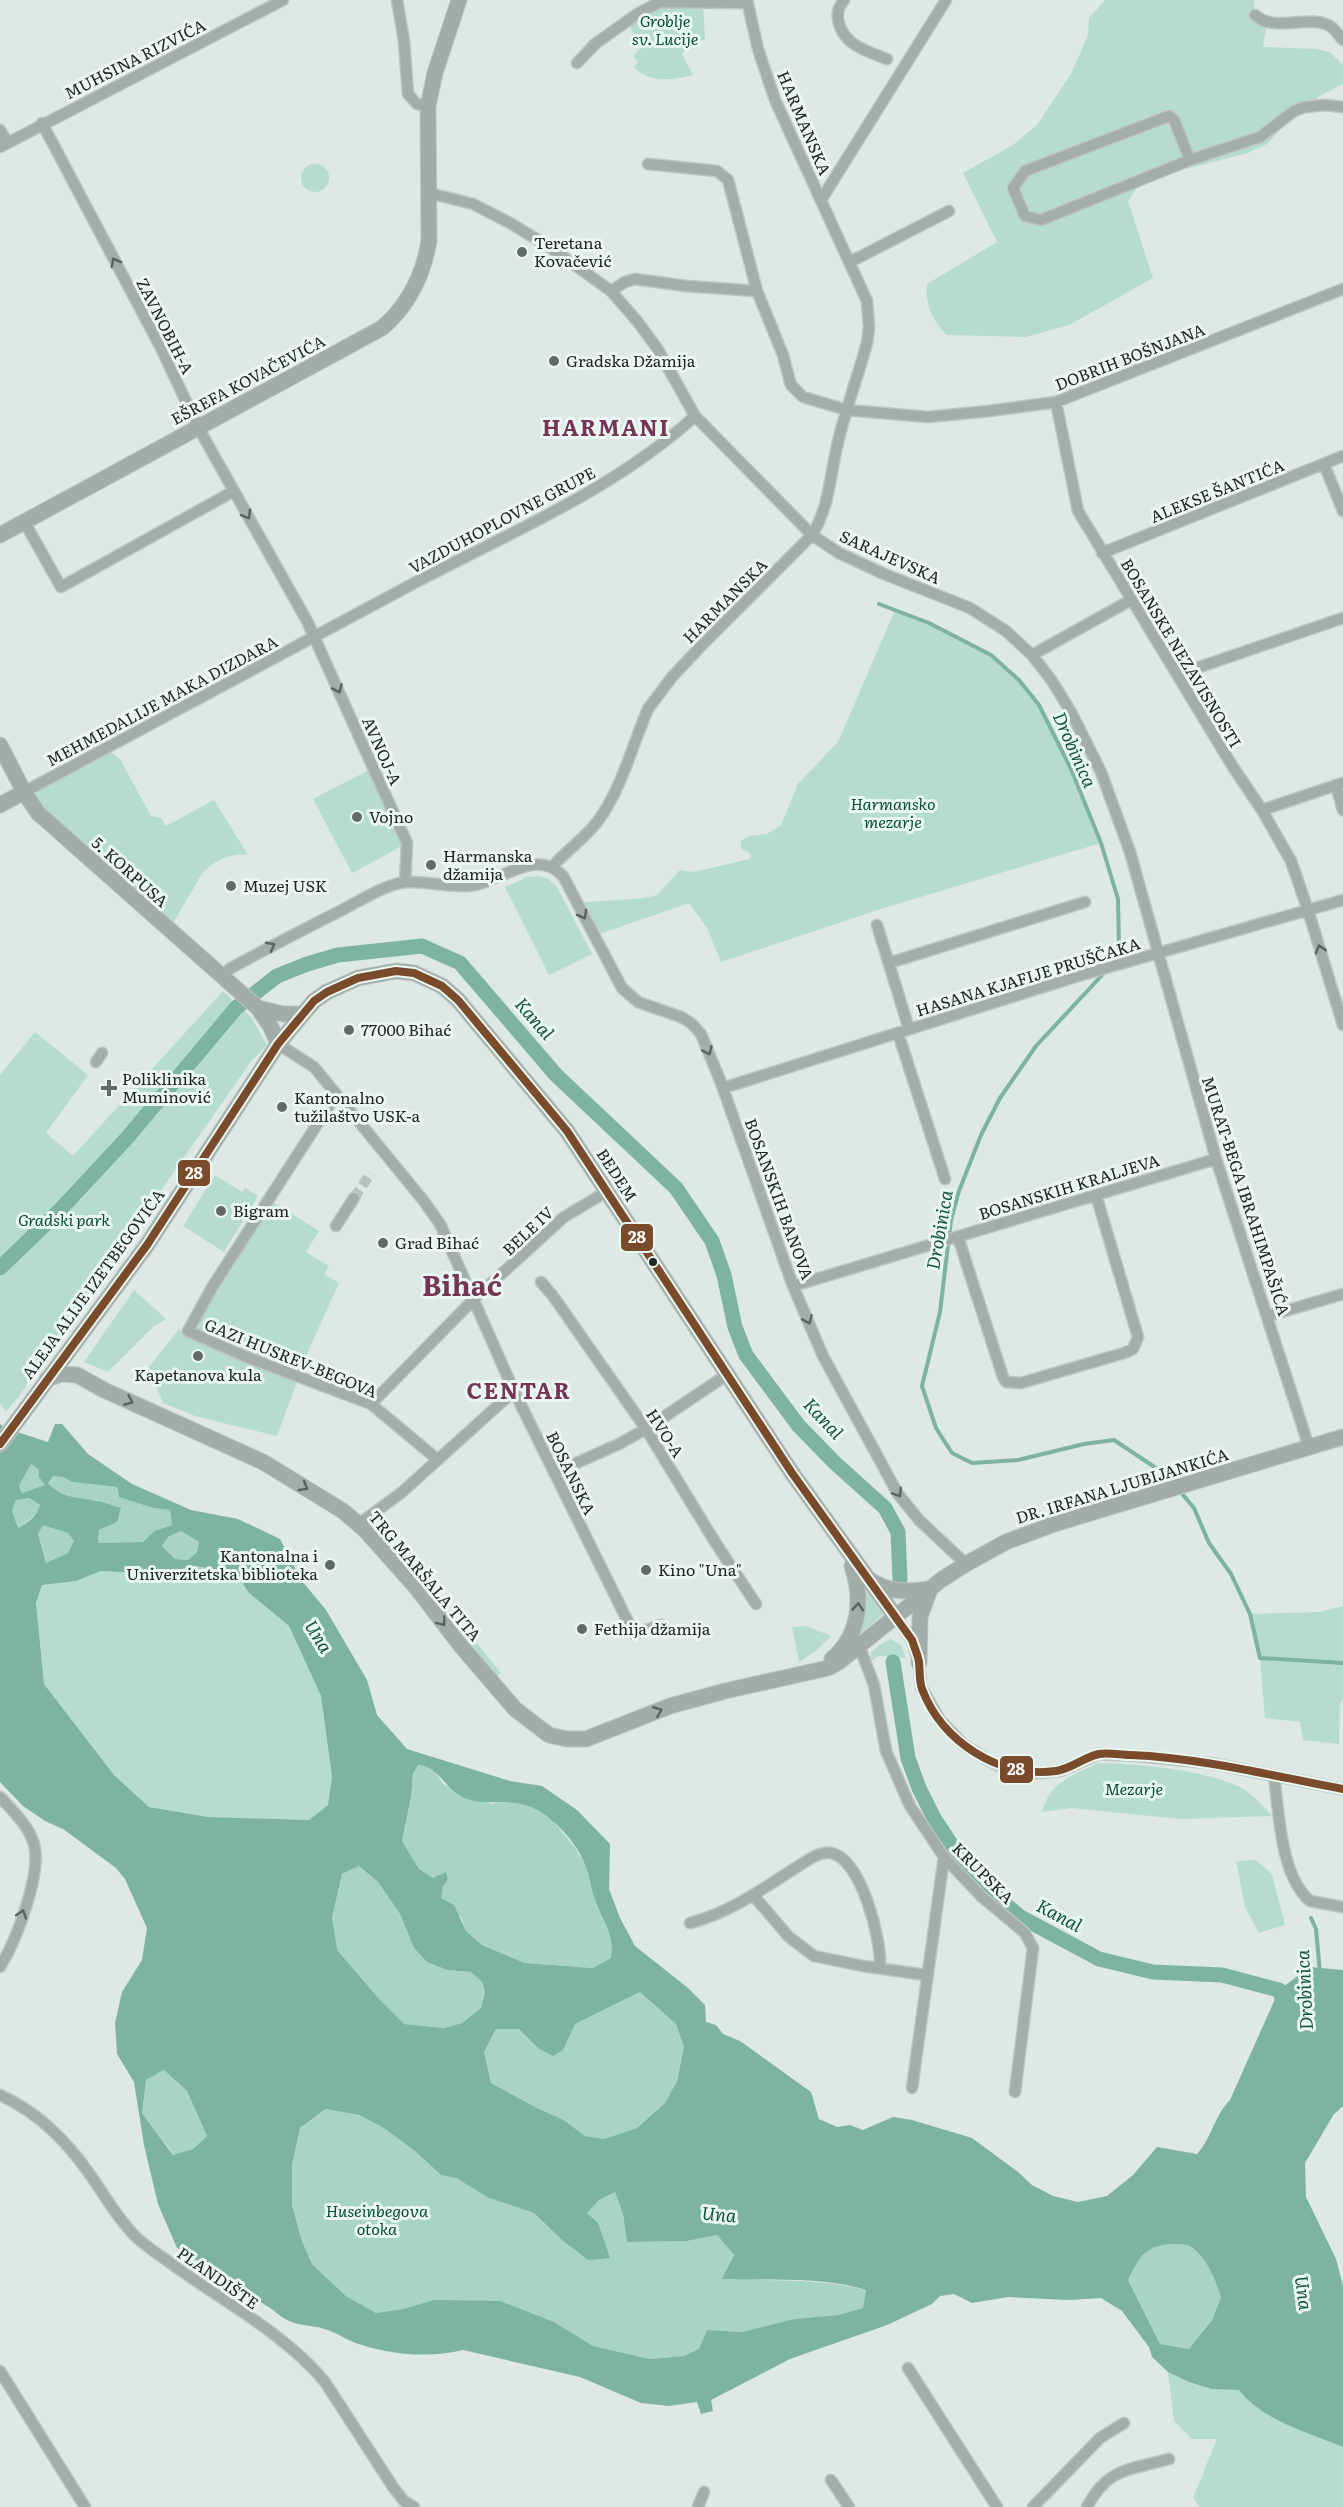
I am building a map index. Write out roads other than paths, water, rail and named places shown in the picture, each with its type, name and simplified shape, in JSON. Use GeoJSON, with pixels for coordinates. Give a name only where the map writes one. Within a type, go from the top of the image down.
{"type":"FeatureCollection","features":[{"type":"Feature","properties":{"kind":"main road","name":"EŠREFA KOVAČEVIĆA"},"geometry":{"type":"LineString","coordinates":[[0,535],[382,328],[396,317],[417,284],[425,263],[429,241],[428,106],[435,73],[459,0]]}},
{"type":"Feature","properties":{"kind":"main road","name":"5. KORPUSA"},"geometry":{"type":"LineString","coordinates":[[0,745],[24,792],[38,813],[258,1008],[272,1027],[278,1044]]}},
{"type":"Feature","properties":{"kind":"main road"},"geometry":{"type":"LineString","coordinates":[[0,805],[24,792]]}},
{"type":"Feature","properties":{"kind":"main road","name":"BEDEM"},"geometry":{"type":"LineString","coordinates":[[278,1044],[303,1014],[327,992],[358,978],[396,971],[414,973],[442,986],[458,1000],[567,1131],[792,1473],[895,1616]]}},
{"type":"Feature","properties":{"kind":"main road","name":"5. KORPUSA"},"geometry":{"type":"LineString","coordinates":[[258,1008],[283,1014],[303,1014]]}},
{"type":"Feature","properties":{"kind":"main road","name":"ALEJA ALIJE IZETBEGOVIĆA"},"geometry":{"type":"LineString","coordinates":[[0,1444],[147,1245],[278,1044]]}},
{"type":"Feature","properties":{"kind":"main road"},"geometry":{"type":"LineString","coordinates":[[68,1352],[70,1364],[77,1375]]}},
{"type":"Feature","properties":{"kind":"main road"},"geometry":{"type":"LineString","coordinates":[[47,1379],[62,1374],[77,1375]]}},
{"type":"Feature","properties":{"kind":"main road","name":"TRG MARŠALA TITA"},"geometry":{"type":"LineString","coordinates":[[77,1375],[104,1390],[263,1462],[343,1510],[359,1524],[415,1586],[515,1709],[549,1735],[567,1739],[586,1739],[604,1734],[670,1706],[725,1691],[817,1671]]}},
{"type":"Feature","properties":{"kind":"main road","name":"DR. IRFANA LJUBIJANKIĆA"},"geometry":{"type":"LineString","coordinates":[[817,1671],[839,1662],[856,1639],[895,1616],[930,1588],[966,1564],[1006,1542],[1054,1524],[1343,1437]]}},
{"type":"Feature","properties":{"kind":"main road"},"geometry":{"type":"LineString","coordinates":[[847,1552],[858,1583],[856,1639]]}},
{"type":"Feature","properties":{"kind":"main road"},"geometry":{"type":"LineString","coordinates":[[865,1576],[878,1585],[897,1591],[930,1588],[920,1617],[919,1663]]}},
{"type":"Feature","properties":{"kind":"street","name":"MUHSINA RIZVIĆA"},"geometry":{"type":"LineString","coordinates":[[4,145],[42,123],[283,0]]}},
{"type":"Feature","properties":{"kind":"street"},"geometry":{"type":"LineString","coordinates":[[397,0],[404,41],[408,94],[417,104],[428,106]]}},
{"type":"Feature","properties":{"kind":"street"},"geometry":{"type":"LineString","coordinates":[[844,0],[838,13],[842,32],[857,47],[887,59]]}},
{"type":"Feature","properties":{"kind":"street"},"geometry":{"type":"LineString","coordinates":[[821,200],[946,0]]}},
{"type":"Feature","properties":{"kind":"street"},"geometry":{"type":"LineString","coordinates":[[577,63],[595,44],[637,14],[660,2],[747,2]]}},
{"type":"Feature","properties":{"kind":"street","name":"HARMANSKA"},"geometry":{"type":"LineString","coordinates":[[552,867],[587,834],[603,814],[648,710],[672,677],[812,535],[825,509],[838,442],[867,343],[869,328],[867,301],[775,100],[758,48],[747,2]]}},
{"type":"Feature","properties":{"kind":"street"},"geometry":{"type":"LineString","coordinates":[[1255,15],[1267,21],[1321,23],[1330,27],[1343,40]]}},
{"type":"Feature","properties":{"kind":"street"},"geometry":{"type":"LineString","coordinates":[[1190,160],[1174,120],[1169,116],[1025,171],[1013,188],[1025,216],[1041,220],[1190,160],[1260,137],[1294,111],[1305,107],[1325,105],[1343,107]]}},
{"type":"Feature","properties":{"kind":"street","name":"ZAVNOBIH-A"},"geometry":{"type":"LineString","coordinates":[[42,123],[161,348],[198,427],[314,636]]}},
{"type":"Feature","properties":{"kind":"street"},"geometry":{"type":"LineString","coordinates":[[0,130],[4,145]]}},
{"type":"Feature","properties":{"kind":"street"},"geometry":{"type":"LineString","coordinates":[[611,291],[635,279],[686,286],[758,291],[730,183],[726,177],[717,171],[648,164]]}},
{"type":"Feature","properties":{"kind":"street","name":"SARAJEVSKA"},"geometry":{"type":"LineString","coordinates":[[429,194],[473,204],[510,223],[548,246],[611,291],[638,321],[657,348],[695,416],[812,535],[839,553],[884,574],[970,608],[1006,631],[1032,656],[1071,712],[1101,772],[1130,852],[1157,954]]}},
{"type":"Feature","properties":{"kind":"street"},"geometry":{"type":"LineString","coordinates":[[850,262],[950,211]]}},
{"type":"Feature","properties":{"kind":"street","name":"DOBRIH BOŠNJANA"},"geometry":{"type":"LineString","coordinates":[[758,291],[794,391],[803,397],[847,410],[928,417],[1056,402],[1343,289]]}},
{"type":"Feature","properties":{"kind":"street","name":"BOSANSKE NEZAVISNOSTI"},"geometry":{"type":"LineString","coordinates":[[1056,402],[1078,511],[1291,861],[1343,1025]]}},
{"type":"Feature","properties":{"kind":"street","name":"VAZDUHOPLOVNE GRUPE"},"geometry":{"type":"LineString","coordinates":[[314,636],[602,485],[650,453],[695,416]]}},
{"type":"Feature","properties":{"kind":"street","name":"ALEKSE ŠANTIĆA"},"geometry":{"type":"LineString","coordinates":[[1102,553],[1343,456]]}},
{"type":"Feature","properties":{"kind":"street"},"geometry":{"type":"LineString","coordinates":[[1324,464],[1343,511]]}},
{"type":"Feature","properties":{"kind":"street"},"geometry":{"type":"LineString","coordinates":[[25,523],[61,587],[234,491]]}},
{"type":"Feature","properties":{"kind":"street"},"geometry":{"type":"LineString","coordinates":[[1032,656],[1131,600]]}},
{"type":"Feature","properties":{"kind":"street"},"geometry":{"type":"LineString","coordinates":[[1179,674],[1343,618]]}},
{"type":"Feature","properties":{"kind":"street","name":"MEHMEDALIJE MAKA DIZDARA"},"geometry":{"type":"LineString","coordinates":[[24,792],[314,636]]}},
{"type":"Feature","properties":{"kind":"street","name":"AVNOJ-A"},"geometry":{"type":"LineString","coordinates":[[314,636],[408,843],[405,882]]}},
{"type":"Feature","properties":{"kind":"street"},"geometry":{"type":"LineString","coordinates":[[1262,810],[1340,784],[1343,810]]}},
{"type":"Feature","properties":{"kind":"street"},"geometry":{"type":"LineString","coordinates":[[226,980],[231,968],[362,899],[405,882],[457,887],[477,885],[530,865],[552,867]]}},
{"type":"Feature","properties":{"kind":"street","name":"BOSANSKIH BANOVA"},"geometry":{"type":"LineString","coordinates":[[552,867],[563,876],[622,988],[638,1002],[667,1010],[691,1023],[701,1034],[723,1088],[794,1286],[823,1356],[898,1494],[919,1520],[966,1564]]}},
{"type":"Feature","properties":{"kind":"street","name":"HASANA KJAFIJE PRUŠČAKA"},"geometry":{"type":"LineString","coordinates":[[723,1088],[1078,976],[1343,900]]}},
{"type":"Feature","properties":{"kind":"street"},"geometry":{"type":"LineString","coordinates":[[889,963],[1085,902]]}},
{"type":"Feature","properties":{"kind":"street"},"geometry":{"type":"LineString","coordinates":[[878,926],[945,1179]]}},
{"type":"Feature","properties":{"kind":"street","name":"MURAT-BEGA IBRAHIMPAŠIĆA"},"geometry":{"type":"LineString","coordinates":[[1157,954],[1216,1159],[1309,1447]]}},
{"type":"Feature","properties":{"kind":"street"},"geometry":{"type":"LineString","coordinates":[[1331,987],[1343,984]]}},
{"type":"Feature","properties":{"kind":"street","name":"BOSANSKA"},"geometry":{"type":"LineString","coordinates":[[278,1044],[314,1067],[440,1224],[514,1391],[634,1634],[661,1625]]}},
{"type":"Feature","properties":{"kind":"street","name":"GAZI HUSREV-BEGOVA"},"geometry":{"type":"LineString","coordinates":[[336,1095],[213,1286],[188,1331],[244,1356],[371,1404],[438,1460]]}},
{"type":"Feature","properties":{"kind":"street","name":"BOSANSKIH KRALJEVA"},"geometry":{"type":"LineString","coordinates":[[794,1286],[1216,1159]]}},
{"type":"Feature","properties":{"kind":"street","name":"BELE IV"},"geometry":{"type":"LineString","coordinates":[[371,1404],[418,1359],[474,1299],[564,1217],[606,1192]]}},
{"type":"Feature","properties":{"kind":"street"},"geometry":{"type":"LineString","coordinates":[[956,1238],[1006,1382],[1021,1383],[1124,1353],[1133,1349],[1138,1337],[1095,1195]]}},
{"type":"Feature","properties":{"kind":"street"},"geometry":{"type":"LineString","coordinates":[[336,1226],[354,1198]]}},
{"type":"Feature","properties":{"kind":"street","name":"HVO-A"},"geometry":{"type":"LineString","coordinates":[[542,1282],[646,1429],[756,1604]]}},
{"type":"Feature","properties":{"kind":"street"},"geometry":{"type":"LineString","coordinates":[[1268,1316],[1343,1294]]}},
{"type":"Feature","properties":{"kind":"street"},"geometry":{"type":"LineString","coordinates":[[554,1473],[646,1429],[728,1374]]}},
{"type":"Feature","properties":{"kind":"street"},"geometry":{"type":"LineString","coordinates":[[359,1524],[402,1493],[514,1391]]}},
{"type":"Feature","properties":{"kind":"street"},"geometry":{"type":"LineString","coordinates":[[895,1616],[912,1640],[919,1663],[921,1687],[940,1720],[964,1745],[986,1760],[1002,1767],[1038,1773],[1060,1771],[1099,1754],[1138,1755],[1209,1763],[1343,1789]]}},
{"type":"Feature","properties":{"kind":"street","name":"KRUPSKA"},"geometry":{"type":"LineString","coordinates":[[856,1639],[874,1685],[886,1751],[910,1806],[944,1857],[982,1897],[1025,1934],[1033,1948],[1015,2092]]}},
{"type":"Feature","properties":{"kind":"street"},"geometry":{"type":"LineString","coordinates":[[1274,1776],[1282,1841],[1298,1886],[1310,1901],[1343,1907]]}},
{"type":"Feature","properties":{"kind":"street"},"geometry":{"type":"LineString","coordinates":[[0,1797],[29,1832],[36,1854],[34,1876],[19,1923],[0,1967]]}},
{"type":"Feature","properties":{"kind":"street"},"geometry":{"type":"LineString","coordinates":[[690,1923],[713,1917],[813,1857],[824,1852],[834,1853],[859,1880],[870,1905],[881,1954],[880,1968]]}},
{"type":"Feature","properties":{"kind":"street"},"geometry":{"type":"LineString","coordinates":[[912,2088],[944,1857]]}},
{"type":"Feature","properties":{"kind":"street"},"geometry":{"type":"LineString","coordinates":[[753,1895],[789,1937],[814,1956],[926,1975]]}},
{"type":"Feature","properties":{"kind":"street","name":"PLANDIŠTE"},"geometry":{"type":"LineString","coordinates":[[0,2095],[37,2116],[61,2138],[91,2176],[111,2210],[136,2236],[158,2255],[260,2325],[312,2366],[407,2505]]}},
{"type":"Feature","properties":{"kind":"street"},"geometry":{"type":"LineString","coordinates":[[908,2368],[997,2507]]}},
{"type":"Feature","properties":{"kind":"street"},"geometry":{"type":"LineString","coordinates":[[0,2372],[85,2507]]}},
{"type":"Feature","properties":{"kind":"street"},"geometry":{"type":"LineString","coordinates":[[1033,2507],[1100,2438],[1125,2423]]}},
{"type":"Feature","properties":{"kind":"street"},"geometry":{"type":"LineString","coordinates":[[1087,2507],[1100,2488],[1122,2470],[1169,2459]]}},
{"type":"Feature","properties":{"kind":"street"},"geometry":{"type":"LineString","coordinates":[[831,2480],[849,2507]]}},
{"type":"Feature","properties":{"kind":"street"},"geometry":{"type":"LineString","coordinates":[[698,2507],[704,2492]]}},
{"type":"Feature","properties":{"kind":"water","name":"Una"},"geometry":{"type":"Polygon","coordinates":[[[0,1424],[5,1428],[48,1442],[55,1424],[62,1424],[88,1454],[132,1484],[191,1510],[238,1519],[280,1539],[302,1581],[326,1610],[367,1680],[377,1715],[407,1749],[510,1781],[542,1786],[577,1810],[610,1844],[609,1889],[620,1918],[635,1946],[688,1988],[705,2005],[706,2022],[716,2025],[723,2034],[740,2041],[811,2092],[819,2119],[837,2127],[850,2125],[863,2130],[893,2117],[912,2120],[972,2138],[1032,2185],[1053,2196],[1078,2202],[1107,2196],[1133,2175],[1157,2147],[1197,2154],[1230,2100],[1279,1990],[1310,1967],[1343,1970],[1343,2106],[1334,2114],[1305,2163],[1306,2197],[1336,2259],[1343,2286],[1343,2447],[1273,2418],[1249,2401],[1239,2390],[1212,2389],[1168,2372],[1152,2357],[1149,2347],[1122,2311],[1101,2298],[1069,2300],[1008,2297],[972,2303],[954,2294],[940,2296],[932,2304],[887,2325],[790,2359],[711,2400],[713,2411],[701,2414],[697,2402],[669,2406],[641,2403],[580,2377],[463,2350],[425,2355],[386,2351],[358,2344],[328,2330],[287,2320],[177,2248],[158,2204],[144,2145],[134,2082],[117,2054],[115,2023],[122,1992],[142,1960],[147,1928],[125,1879],[116,1868],[63,1829],[45,1821],[23,1806],[0,1782],[0,1424]],[[31,1464],[19,1486],[22,1493],[45,1485],[39,1477],[39,1470],[31,1464]],[[53,1476],[48,1483],[59,1492],[121,1508],[117,1522],[99,1530],[98,1543],[143,1542],[154,1531],[172,1525],[170,1510],[153,1508],[119,1497],[117,1487],[72,1482],[63,1477],[53,1476]],[[29,1498],[16,1500],[12,1511],[18,1528],[32,1519],[39,1509],[40,1505],[29,1498]],[[43,1525],[38,1534],[46,1563],[68,1553],[74,1541],[68,1533],[43,1525]],[[181,1531],[168,1537],[162,1546],[175,1559],[188,1560],[197,1552],[199,1542],[181,1531]],[[195,1566],[173,1571],[142,1573],[101,1571],[76,1581],[42,1585],[36,1603],[44,1684],[114,1775],[149,1807],[208,1817],[309,1820],[328,1805],[332,1777],[321,1696],[289,1626],[248,1592],[237,1574],[195,1566]],[[418,1765],[413,1774],[402,1841],[419,1869],[433,1878],[446,1872],[448,1879],[443,1887],[441,1898],[454,1905],[466,1931],[482,1945],[525,1963],[593,1968],[611,1958],[610,1936],[594,1898],[582,1858],[564,1832],[540,1812],[522,1804],[481,1802],[465,1798],[431,1769],[418,1765]],[[359,1866],[342,1874],[332,1918],[337,1950],[404,2024],[444,2028],[462,2023],[481,2008],[485,1992],[482,1982],[471,1972],[447,1970],[427,1962],[414,1948],[400,1914],[378,1882],[359,1866]],[[640,1992],[575,2024],[563,2050],[553,2056],[538,2048],[519,2029],[496,2029],[484,2052],[491,2083],[564,2120],[585,2136],[604,2139],[637,2128],[665,2103],[677,2081],[684,2047],[676,2024],[640,1992]],[[164,2070],[146,2080],[142,2113],[173,2155],[193,2149],[207,2136],[187,2091],[164,2070]],[[326,2109],[300,2128],[292,2165],[292,2205],[302,2241],[312,2264],[346,2296],[376,2313],[403,2309],[434,2300],[500,2301],[554,2322],[593,2346],[650,2359],[684,2356],[699,2349],[707,2330],[742,2332],[794,2319],[838,2315],[863,2308],[866,2290],[813,2281],[722,2279],[734,2255],[717,2235],[687,2241],[627,2242],[623,2214],[615,2192],[599,2200],[587,2213],[598,2223],[610,2258],[588,2260],[562,2240],[534,2213],[489,2198],[456,2178],[441,2175],[416,2152],[384,2128],[359,2115],[326,2109]],[[1163,2245],[1149,2250],[1140,2258],[1128,2280],[1160,2344],[1189,2349],[1212,2320],[1221,2297],[1216,2283],[1205,2261],[1188,2245],[1163,2245]]]}},
{"type":"Feature","properties":{"kind":"waterway","name":"Drobinica"},"geometry":{"type":"LineString","coordinates":[[879,604],[929,623],[991,655],[1019,680],[1039,705],[1071,769],[1101,843],[1118,899],[1119,948],[1111,965]]}},
{"type":"Feature","properties":{"kind":"waterway","name":"Kanal"},"geometry":{"type":"LineString","coordinates":[[0,1268],[59,1211],[127,1138],[236,1008],[277,976],[338,955],[422,946],[460,963],[556,1075],[676,1188],[712,1241],[724,1275],[735,1327],[746,1355],[798,1425],[835,1463],[885,1508],[898,1532],[900,1579]]}},
{"type":"Feature","properties":{"kind":"waterway","name":"Drobinica"},"geometry":{"type":"LineString","coordinates":[[1105,972],[1036,1046],[1000,1098],[981,1135],[959,1191],[951,1220],[940,1312],[922,1386],[936,1428],[952,1453],[972,1463],[1018,1460],[1084,1444],[1114,1440],[1165,1474],[1174,1484]]}},
{"type":"Feature","properties":{"kind":"waterway","name":"Drobinica"},"geometry":{"type":"LineString","coordinates":[[1179,1490],[1194,1508],[1209,1543],[1231,1574],[1250,1614],[1260,1658],[1343,1663]]}},
{"type":"Feature","properties":{"kind":"waterway","name":"Kanal"},"geometry":{"type":"LineString","coordinates":[[893,1662],[908,1758],[919,1788],[934,1818],[955,1850],[987,1888],[1019,1916],[1099,1959],[1153,1972],[1222,1975],[1279,1990],[1286,2009]]}},
{"type":"Feature","properties":{"kind":"waterway","name":"Drobinica"},"geometry":{"type":"LineString","coordinates":[[1311,1918],[1316,1929],[1320,1973]]}},
{"type":"Feature","properties":{"kind":"tunnel"},"geometry":{"type":"LineString","coordinates":[[354,1198],[371,1173]]}},
{"type":"Feature","properties":{"kind":"place","name":"Teretana Kovačević"},"geometry":{"type":"Point","coordinates":[522,252]}},
{"type":"Feature","properties":{"kind":"place","name":"Gradska Džamija"},"geometry":{"type":"Point","coordinates":[554,361]}},
{"type":"Feature","properties":{"kind":"place","name":"Vojno"},"geometry":{"type":"Point","coordinates":[357,817]}},
{"type":"Feature","properties":{"kind":"place","name":"Harmanska džamija"},"geometry":{"type":"Point","coordinates":[431,865]}},
{"type":"Feature","properties":{"kind":"place","name":"Muzej USK"},"geometry":{"type":"Point","coordinates":[231,886]}},
{"type":"Feature","properties":{"kind":"place","name":"77000 Bihać"},"geometry":{"type":"Point","coordinates":[349,1030]}},
{"type":"Feature","properties":{"kind":"place","name":"Poliklinika Muminović"},"geometry":{"type":"Point","coordinates":[109,1088]}},
{"type":"Feature","properties":{"kind":"place","name":"Kantonalno tužilaštvo USK-a"},"geometry":{"type":"Point","coordinates":[282,1107]}},
{"type":"Feature","properties":{"kind":"place","name":"Bigram"},"geometry":{"type":"Point","coordinates":[221,1211]}},
{"type":"Feature","properties":{"kind":"place","name":"Grad Bihać"},"geometry":{"type":"Point","coordinates":[383,1243]}},
{"type":"Feature","properties":{"kind":"place","name":"Kapetanova kula"},"geometry":{"type":"Point","coordinates":[198,1356]}},
{"type":"Feature","properties":{"kind":"place","name":"Kantonalna i Univerzitetska biblioteka"},"geometry":{"type":"Point","coordinates":[330,1565]}},
{"type":"Feature","properties":{"kind":"place","name":"Kino \"Una\""},"geometry":{"type":"Point","coordinates":[646,1570]}},
{"type":"Feature","properties":{"kind":"place","name":"Fethija džamija"},"geometry":{"type":"Point","coordinates":[582,1629]}},
{"type":"Feature","properties":{"kind":"district","name":"HARMANI"},"geometry":{"type":"Point","coordinates":[606,428]}},
{"type":"Feature","properties":{"kind":"district","name":"Bihać"},"geometry":{"type":"Point","coordinates":[462,1286]}},
{"type":"Feature","properties":{"kind":"district","name":"CENTAR"},"geometry":{"type":"Point","coordinates":[519,1391]}},
{"type":"Feature","properties":{"kind":"park label","name":"Groblje sv. Lucije"},"geometry":{"type":"Point","coordinates":[665,30]}},
{"type":"Feature","properties":{"kind":"park label","name":"Harmansko mezarje"},"geometry":{"type":"Point","coordinates":[893,813]}},
{"type":"Feature","properties":{"kind":"park label","name":"Gradski park"},"geometry":{"type":"Point","coordinates":[64,1220]}},
{"type":"Feature","properties":{"kind":"park label","name":"Mezarje"},"geometry":{"type":"Point","coordinates":[1134,1789]}},
{"type":"Feature","properties":{"kind":"park label","name":"Huseinbegova otoka"},"geometry":{"type":"Point","coordinates":[377,2220]}}]}
